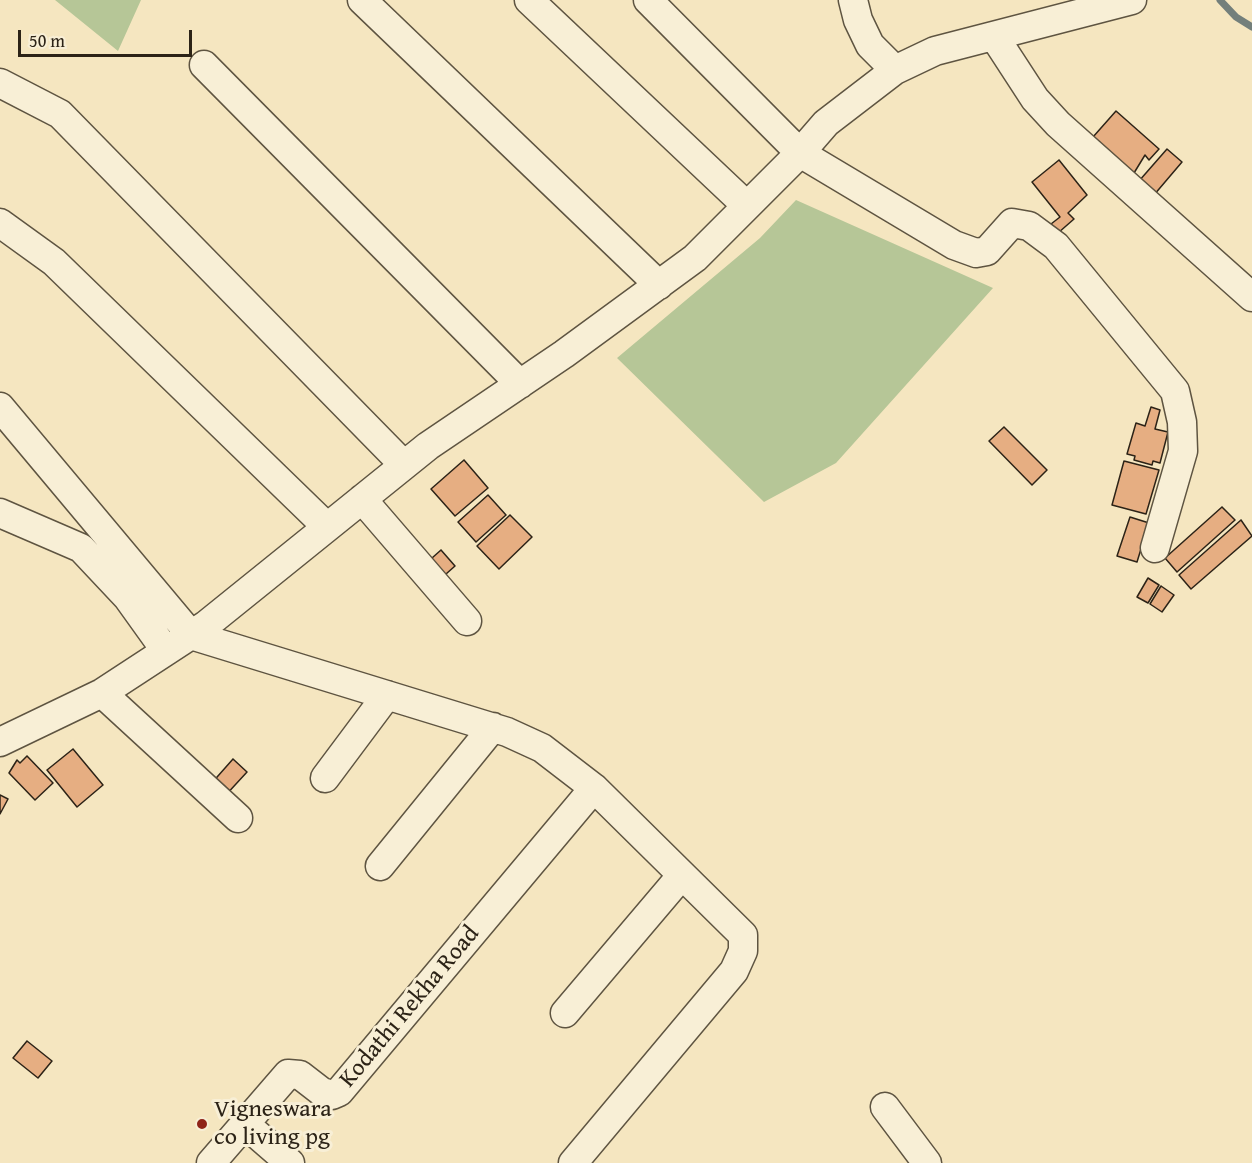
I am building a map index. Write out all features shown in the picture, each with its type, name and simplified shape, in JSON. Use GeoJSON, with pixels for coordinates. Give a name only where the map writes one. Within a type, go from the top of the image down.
{"type":"FeatureCollection","features":[{"type":"Feature","properties":{"kind":"street"},"geometry":{"type":"LineString","coordinates":[[362,0],[659,285]]}},
{"type":"Feature","properties":{"kind":"street"},"geometry":{"type":"LineString","coordinates":[[529,0],[747,206]]}},
{"type":"Feature","properties":{"kind":"street"},"geometry":{"type":"LineString","coordinates":[[648,0],[800,153],[954,245],[976,254],[987,251],[1012,223],[1029,226],[1056,246],[1175,390],[1182,422],[1183,451],[1155,548]]}},
{"type":"Feature","properties":{"kind":"street"},"geometry":{"type":"LineString","coordinates":[[854,0],[858,20],[870,45],[895,70]]}},
{"type":"Feature","properties":{"kind":"street"},"geometry":{"type":"LineString","coordinates":[[0,742],[102,693],[191,635],[404,465],[695,258],[800,153],[826,123],[895,70],[935,51],[1132,0]]}},
{"type":"Feature","properties":{"kind":"street"},"geometry":{"type":"LineString","coordinates":[[994,36],[1035,99],[1058,124],[1252,297]]}},
{"type":"Feature","properties":{"kind":"street"},"geometry":{"type":"LineString","coordinates":[[204,65],[520,384]]}},
{"type":"Feature","properties":{"kind":"street"},"geometry":{"type":"LineString","coordinates":[[0,83],[60,114],[404,465]]}},
{"type":"Feature","properties":{"kind":"street"},"geometry":{"type":"LineString","coordinates":[[0,222],[54,262],[327,527]]}},
{"type":"Feature","properties":{"kind":"street"},"geometry":{"type":"LineString","coordinates":[[0,407],[191,635],[493,728],[542,748],[594,788],[743,935],[743,951],[734,971],[573,1163]]}},
{"type":"Feature","properties":{"kind":"street"},"geometry":{"type":"LineString","coordinates":[[362,499],[467,621]]}},
{"type":"Feature","properties":{"kind":"street"},"geometry":{"type":"LineString","coordinates":[[0,513],[81,548],[128,598],[166,651]]}},
{"type":"Feature","properties":{"kind":"street"},"geometry":{"type":"LineString","coordinates":[[102,693],[238,818]]}},
{"type":"Feature","properties":{"kind":"street"},"geometry":{"type":"LineString","coordinates":[[325,778],[387,695]]}},
{"type":"Feature","properties":{"kind":"street"},"geometry":{"type":"LineString","coordinates":[[380,866],[493,728]]}},
{"type":"Feature","properties":{"kind":"street","name":"Kodathi Rekha Road"},"geometry":{"type":"LineString","coordinates":[[211,1163],[288,1074],[300,1075],[322,1092],[332,1095],[339,1092],[594,788]]}},
{"type":"Feature","properties":{"kind":"street"},"geometry":{"type":"LineString","coordinates":[[565,1013],[682,875]]}},
{"type":"Feature","properties":{"kind":"street"},"geometry":{"type":"LineString","coordinates":[[885,1107],[927,1163]]}},
{"type":"Feature","properties":{"kind":"street"},"geometry":{"type":"LineString","coordinates":[[245,1124],[290,1163]]}},
{"type":"Feature","properties":{"kind":"green space"},"geometry":{"type":"Polygon","coordinates":[[[55,0],[141,0],[118,51],[55,0]]]}},
{"type":"Feature","properties":{"kind":"green space"},"geometry":{"type":"Polygon","coordinates":[[[796,200],[993,288],[836,463],[764,502],[617,358],[760,238],[796,200]]]}},
{"type":"Feature","properties":{"kind":"building"},"geometry":{"type":"Polygon","coordinates":[[[1116,111],[1159,149],[1149,160],[1145,155],[1134,173],[1093,137],[1116,111]]]}},
{"type":"Feature","properties":{"kind":"building"},"geometry":{"type":"Polygon","coordinates":[[[1167,149],[1182,162],[1148,202],[1132,189],[1167,149]]]}},
{"type":"Feature","properties":{"kind":"building"},"geometry":{"type":"Polygon","coordinates":[[[1059,160],[1087,195],[1068,213],[1074,219],[1058,233],[1051,224],[1060,217],[1032,182],[1059,160]]]}},
{"type":"Feature","properties":{"kind":"building"},"geometry":{"type":"Polygon","coordinates":[[[1151,407],[1160,410],[1155,429],[1168,432],[1160,463],[1153,461],[1152,465],[1134,460],[1135,456],[1127,454],[1136,423],[1145,426],[1151,407]]]}},
{"type":"Feature","properties":{"kind":"building"},"geometry":{"type":"Polygon","coordinates":[[[1004,427],[1047,470],[1032,485],[989,441],[1004,427]]]}},
{"type":"Feature","properties":{"kind":"building"},"geometry":{"type":"Polygon","coordinates":[[[464,460],[488,488],[455,516],[431,489],[464,460]]]}},
{"type":"Feature","properties":{"kind":"building"},"geometry":{"type":"Polygon","coordinates":[[[1124,461],[1159,470],[1146,514],[1112,505],[1124,461]]]}},
{"type":"Feature","properties":{"kind":"building"},"geometry":{"type":"Polygon","coordinates":[[[488,495],[506,515],[476,542],[458,522],[488,495]]]}},
{"type":"Feature","properties":{"kind":"building"},"geometry":{"type":"Polygon","coordinates":[[[1222,507],[1235,520],[1177,572],[1165,558],[1222,507]]]}},
{"type":"Feature","properties":{"kind":"building"},"geometry":{"type":"Polygon","coordinates":[[[510,515],[532,537],[499,569],[477,546],[510,515]]]}},
{"type":"Feature","properties":{"kind":"building"},"geometry":{"type":"Polygon","coordinates":[[[1130,517],[1149,523],[1137,562],[1117,556],[1130,517]]]}},
{"type":"Feature","properties":{"kind":"building"},"geometry":{"type":"Polygon","coordinates":[[[1241,520],[1252,536],[1191,589],[1179,575],[1241,520]]]}},
{"type":"Feature","properties":{"kind":"building"},"geometry":{"type":"Polygon","coordinates":[[[441,550],[455,566],[437,582],[423,566],[441,550]]]}},
{"type":"Feature","properties":{"kind":"building"},"geometry":{"type":"Polygon","coordinates":[[[1148,578],[1159,585],[1148,603],[1137,597],[1148,578]]]}},
{"type":"Feature","properties":{"kind":"building"},"geometry":{"type":"Polygon","coordinates":[[[1161,586],[1174,595],[1162,612],[1150,604],[1161,586]]]}},
{"type":"Feature","properties":{"kind":"building"},"geometry":{"type":"Polygon","coordinates":[[[73,749],[103,785],[77,807],[47,770],[73,749]]]}},
{"type":"Feature","properties":{"kind":"building"},"geometry":{"type":"Polygon","coordinates":[[[27,756],[53,783],[35,800],[9,773],[17,760],[20,763],[27,756]]]}},
{"type":"Feature","properties":{"kind":"building"},"geometry":{"type":"Polygon","coordinates":[[[233,759],[247,772],[224,797],[210,785],[233,759]]]}},
{"type":"Feature","properties":{"kind":"building"},"geometry":{"type":"Polygon","coordinates":[[[0,795],[8,799],[0,814],[0,795]]]}},
{"type":"Feature","properties":{"kind":"building"},"geometry":{"type":"Polygon","coordinates":[[[27,1041],[52,1061],[38,1078],[13,1058],[27,1041]]]}},
{"type":"Feature","properties":{"kind":"waterway"},"geometry":{"type":"LineString","coordinates":[[1220,0],[1236,17],[1252,27]]}},
{"type":"Feature","properties":{"kind":"place","name":"Vigneswara co living pg"},"geometry":{"type":"Point","coordinates":[202,1124]}}]}
